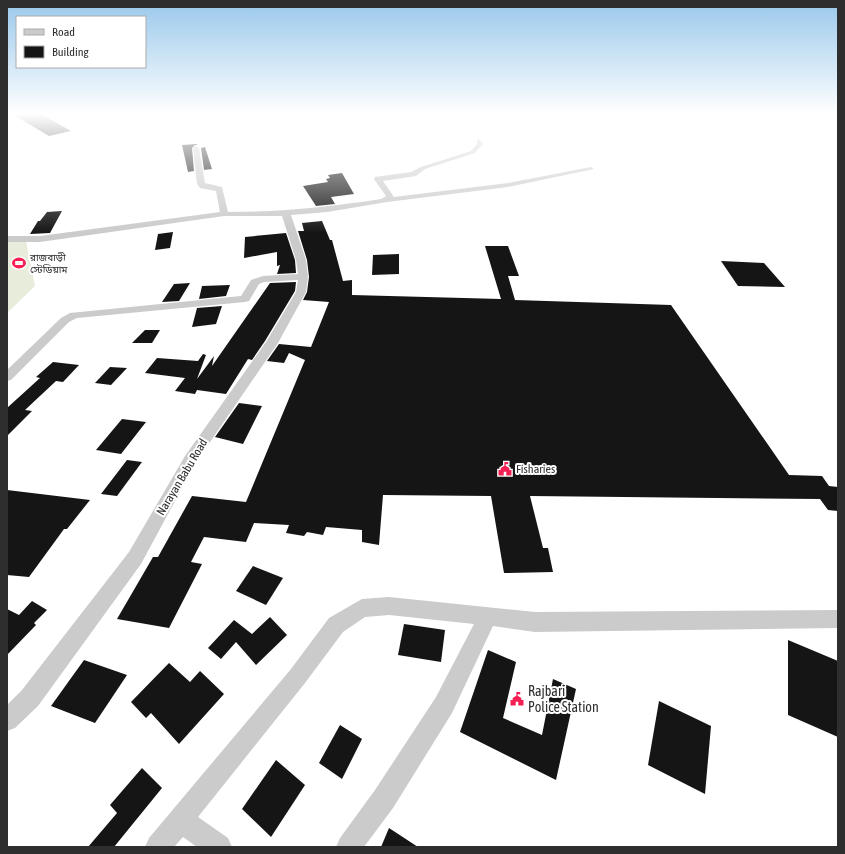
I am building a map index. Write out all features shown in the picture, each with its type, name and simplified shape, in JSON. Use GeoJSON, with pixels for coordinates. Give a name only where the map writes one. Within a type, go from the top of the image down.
{"type":"FeatureCollection","features":[{"type":"Feature","properties":{"kind":"street"},"geometry":{"type":"LineString","coordinates":[[197,154],[201,184],[203,186],[219,189],[224,214]]}},
{"type":"Feature","properties":{"kind":"street"},"geometry":{"type":"LineString","coordinates":[[387,200],[390,199],[389,196],[377,180],[378,179],[413,174],[423,168],[467,154]]}},
{"type":"Feature","properties":{"kind":"street"},"geometry":{"type":"LineString","coordinates":[[7,239],[40,239],[224,214],[286,214],[327,210],[387,200],[508,185],[591,169]]}},
{"type":"Feature","properties":{"kind":"street","name":"Narayan Babu Road"},"geometry":{"type":"LineString","coordinates":[[7,720],[30,698],[135,558],[190,460],[272,343],[301,292],[303,277],[298,248],[286,214]]}},
{"type":"Feature","properties":{"kind":"street"},"geometry":{"type":"LineString","coordinates":[[7,378],[65,320],[74,315],[245,299],[255,282],[263,279],[303,277]]}},
{"type":"Feature","properties":{"kind":"street"},"geometry":{"type":"LineString","coordinates":[[158,847],[298,676],[336,625],[362,608],[395,606],[535,622],[672,622],[838,619]]}},
{"type":"Feature","properties":{"kind":"street"},"geometry":{"type":"LineString","coordinates":[[349,847],[384,798],[444,705],[488,616]]}},
{"type":"Feature","properties":{"kind":"street"},"geometry":{"type":"LineString","coordinates":[[180,820],[219,847]]}},
{"type":"Feature","properties":{"kind":"green space","name":"রাজবাড়ী স্টেডিয়াম"},"geometry":{"type":"Polygon","coordinates":[[[7,241],[26,241],[35,286],[7,313],[7,241]]]}},
{"type":"Feature","properties":{"kind":"building"},"geometry":{"type":"Polygon","coordinates":[[[184,154],[193,154],[194,171],[188,172],[184,154]]]}},
{"type":"Feature","properties":{"kind":"building"},"geometry":{"type":"Polygon","coordinates":[[[202,154],[207,154],[212,169],[204,170],[202,154]]]}},
{"type":"Feature","properties":{"kind":"building"},"geometry":{"type":"Polygon","coordinates":[[[342,173],[354,194],[331,197],[335,204],[316,206],[303,186],[328,182],[326,179],[330,178],[328,175],[342,173]]]}},
{"type":"Feature","properties":{"kind":"building"},"geometry":{"type":"Polygon","coordinates":[[[62,211],[50,233],[30,234],[38,221],[40,221],[47,212],[62,211]]]}},
{"type":"Feature","properties":{"kind":"building"},"geometry":{"type":"Polygon","coordinates":[[[322,221],[330,240],[332,240],[343,281],[352,280],[352,295],[501,299],[485,246],[508,246],[519,276],[508,276],[515,300],[671,305],[789,475],[822,476],[829,486],[838,487],[838,511],[828,510],[820,499],[530,496],[543,548],[548,548],[553,572],[504,573],[491,496],[383,495],[379,545],[362,542],[362,530],[326,527],[323,535],[307,532],[304,536],[286,533],[289,525],[254,523],[246,542],[204,537],[191,562],[202,564],[169,628],[117,619],[153,557],[158,557],[192,496],[246,502],[305,360],[289,353],[284,363],[267,361],[279,344],[311,347],[329,302],[303,300],[307,292],[309,277],[307,260],[298,231],[304,231],[302,223],[322,221]]]}},
{"type":"Feature","properties":{"kind":"building"},"geometry":{"type":"Polygon","coordinates":[[[173,232],[170,248],[155,250],[158,234],[173,232]]]}},
{"type":"Feature","properties":{"kind":"building"},"geometry":{"type":"Polygon","coordinates":[[[286,233],[295,260],[296,273],[277,274],[280,265],[277,266],[277,252],[244,258],[245,237],[286,233]]]}},
{"type":"Feature","properties":{"kind":"building"},"geometry":{"type":"Polygon","coordinates":[[[399,254],[399,274],[372,275],[373,255],[399,254]]]}},
{"type":"Feature","properties":{"kind":"building"},"geometry":{"type":"Polygon","coordinates":[[[721,261],[764,263],[785,287],[738,286],[721,261]]]}},
{"type":"Feature","properties":{"kind":"building"},"geometry":{"type":"Polygon","coordinates":[[[296,282],[295,291],[265,341],[252,360],[248,359],[226,394],[197,390],[195,394],[175,391],[185,378],[145,373],[157,358],[198,361],[203,354],[206,355],[197,379],[214,356],[212,366],[270,283],[296,282]]]}},
{"type":"Feature","properties":{"kind":"building"},"geometry":{"type":"Polygon","coordinates":[[[190,283],[179,301],[162,302],[174,284],[190,283]]]}},
{"type":"Feature","properties":{"kind":"building"},"geometry":{"type":"Polygon","coordinates":[[[230,285],[226,296],[199,299],[202,286],[230,285]]]}},
{"type":"Feature","properties":{"kind":"building"},"geometry":{"type":"Polygon","coordinates":[[[222,306],[216,324],[192,327],[197,308],[222,306]]]}},
{"type":"Feature","properties":{"kind":"building"},"geometry":{"type":"Polygon","coordinates":[[[145,330],[160,330],[152,343],[132,343],[145,330]]]}},
{"type":"Feature","properties":{"kind":"building"},"geometry":{"type":"Polygon","coordinates":[[[53,362],[79,365],[63,382],[56,381],[25,410],[32,411],[7,436],[7,408],[40,378],[36,377],[53,362]]]}},
{"type":"Feature","properties":{"kind":"building"},"geometry":{"type":"Polygon","coordinates":[[[110,367],[127,368],[111,385],[95,383],[110,367]]]}},
{"type":"Feature","properties":{"kind":"building"},"geometry":{"type":"Polygon","coordinates":[[[239,403],[262,406],[243,444],[215,437],[239,403]]]}},
{"type":"Feature","properties":{"kind":"building"},"geometry":{"type":"Polygon","coordinates":[[[122,419],[146,422],[121,454],[96,450],[122,419]]]}},
{"type":"Feature","properties":{"kind":"building"},"geometry":{"type":"Polygon","coordinates":[[[127,460],[142,462],[117,496],[101,494],[127,460]]]}},
{"type":"Feature","properties":{"kind":"building"},"geometry":{"type":"Polygon","coordinates":[[[7,490],[90,500],[67,529],[64,529],[29,577],[7,575],[7,490]]]}},
{"type":"Feature","properties":{"kind":"building"},"geometry":{"type":"Polygon","coordinates":[[[253,566],[283,578],[266,605],[236,591],[253,566]]]}},
{"type":"Feature","properties":{"kind":"building"},"geometry":{"type":"Polygon","coordinates":[[[32,601],[47,610],[34,623],[36,625],[7,655],[7,609],[19,615],[32,601]]]}},
{"type":"Feature","properties":{"kind":"building"},"geometry":{"type":"Polygon","coordinates":[[[270,617],[287,635],[256,665],[236,642],[221,659],[208,648],[234,620],[252,634],[270,617]]]}},
{"type":"Feature","properties":{"kind":"building"},"geometry":{"type":"Polygon","coordinates":[[[404,624],[445,630],[441,662],[398,655],[404,624]]]}},
{"type":"Feature","properties":{"kind":"building"},"geometry":{"type":"Polygon","coordinates":[[[788,640],[838,661],[838,737],[788,715],[788,640]]]}},
{"type":"Feature","properties":{"kind":"building"},"geometry":{"type":"Polygon","coordinates":[[[488,650],[516,662],[503,718],[542,735],[553,679],[576,689],[556,780],[460,732],[488,650]]]}},
{"type":"Feature","properties":{"kind":"building"},"geometry":{"type":"Polygon","coordinates":[[[84,660],[127,675],[95,723],[51,706],[84,660]]]}},
{"type":"Feature","properties":{"kind":"building"},"geometry":{"type":"Polygon","coordinates":[[[169,663],[190,682],[200,671],[224,694],[179,744],[151,713],[146,718],[131,702],[169,663]]]}},
{"type":"Feature","properties":{"kind":"building"},"geometry":{"type":"Polygon","coordinates":[[[659,701],[711,726],[705,794],[648,765],[659,701]]]}},
{"type":"Feature","properties":{"kind":"building"},"geometry":{"type":"Polygon","coordinates":[[[340,725],[362,739],[342,779],[319,763],[340,725]]]}},
{"type":"Feature","properties":{"kind":"building"},"geometry":{"type":"Polygon","coordinates":[[[276,760],[305,785],[271,837],[242,809],[276,760]]]}},
{"type":"Feature","properties":{"kind":"building"},"geometry":{"type":"Polygon","coordinates":[[[142,768],[162,788],[114,847],[88,847],[117,813],[110,805],[142,768]]]}},
{"type":"Feature","properties":{"kind":"building"},"geometry":{"type":"Polygon","coordinates":[[[389,828],[418,847],[381,847],[389,828]]]}},
{"type":"Feature","properties":{"kind":"place","name":"রাজবাড়ী স্টেডিয়াম"},"geometry":{"type":"Point","coordinates":[19,263]}},
{"type":"Feature","properties":{"kind":"place","name":"Fisharies"},"geometry":{"type":"Point","coordinates":[505,469]}},
{"type":"Feature","properties":{"kind":"place","name":"Rajbari Police Station"},"geometry":{"type":"Point","coordinates":[517,699]}}]}
